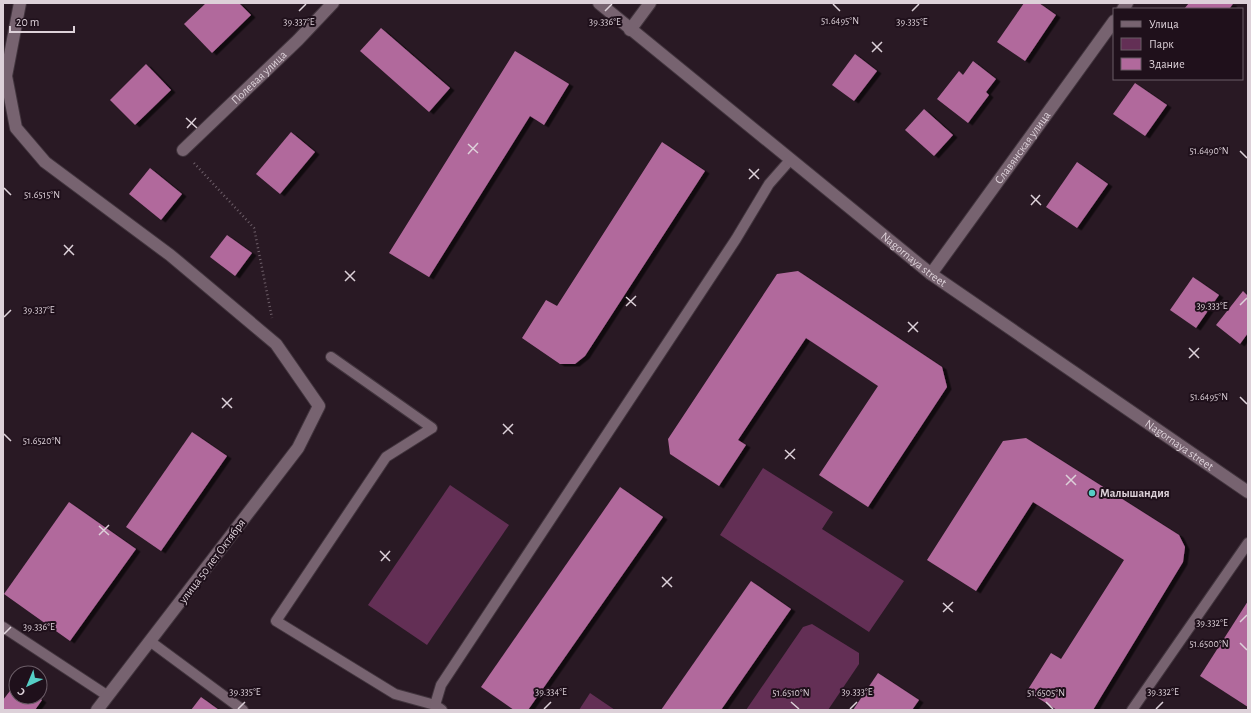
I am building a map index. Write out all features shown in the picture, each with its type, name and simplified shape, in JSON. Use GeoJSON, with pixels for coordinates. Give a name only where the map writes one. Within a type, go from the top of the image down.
{"type":"FeatureCollection","features":[{"type":"Feature","properties":{"kind":"street"},"geometry":{"type":"LineString","coordinates":[[4,77],[20,3]]}},
{"type":"Feature","properties":{"kind":"street","name":"Полевая улица"},"geometry":{"type":"LineString","coordinates":[[183,150],[298,40],[333,3]]}},
{"type":"Feature","properties":{"kind":"street","name":"Nagornaya street"},"geometry":{"type":"LineString","coordinates":[[599,3],[761,137],[791,159],[931,274],[1248,492]]}},
{"type":"Feature","properties":{"kind":"street"},"geometry":{"type":"LineString","coordinates":[[630,30],[650,3]]}},
{"type":"Feature","properties":{"kind":"street","name":"Славянская улица"},"geometry":{"type":"LineString","coordinates":[[931,274],[1113,22]]}},
{"type":"Feature","properties":{"kind":"street","name":"улица 50 лет Октября"},"geometry":{"type":"LineString","coordinates":[[4,77],[16,128],[45,162],[170,254],[276,344],[319,406],[298,448],[151,642],[97,710]]}},
{"type":"Feature","properties":{"kind":"lane"},"geometry":{"type":"LineString","coordinates":[[331,357],[432,428],[386,457],[276,620],[396,694],[439,708],[441,685],[731,246],[769,184],[791,159]]}},
{"type":"Feature","properties":{"kind":"lane"},"geometry":{"type":"LineString","coordinates":[[1132,710],[1248,543]]}},
{"type":"Feature","properties":{"kind":"lane"},"geometry":{"type":"LineString","coordinates":[[3,627],[108,696]]}},
{"type":"Feature","properties":{"kind":"lane"},"geometry":{"type":"LineString","coordinates":[[151,642],[243,710]]}},
{"type":"Feature","properties":{"kind":"path"},"geometry":{"type":"LineString","coordinates":[[183,150],[224,197],[254,228],[273,323]]}},
{"type":"Feature","properties":{"kind":"green space"},"geometry":{"type":"Polygon","coordinates":[[[763,468],[833,512],[822,529],[904,581],[869,632],[720,535],[763,468]]]}},
{"type":"Feature","properties":{"kind":"green space"},"geometry":{"type":"Polygon","coordinates":[[[450,485],[509,525],[427,645],[368,605],[450,485]]]}},
{"type":"Feature","properties":{"kind":"green space"},"geometry":{"type":"Polygon","coordinates":[[[812,624],[859,653],[859,664],[828,710],[746,710],[803,627],[812,624]]]}},
{"type":"Feature","properties":{"kind":"green space"},"geometry":{"type":"Polygon","coordinates":[[[590,693],[615,710],[579,710],[590,693]]]}},
{"type":"Feature","properties":{"kind":"building"},"geometry":{"type":"Polygon","coordinates":[[[206,3],[239,3],[251,15],[212,53],[184,24],[206,3]]]}},
{"type":"Feature","properties":{"kind":"building"},"geometry":{"type":"Polygon","coordinates":[[[1024,3],[1039,3],[1056,15],[1025,61],[997,42],[1024,3]]]}},
{"type":"Feature","properties":{"kind":"building"},"geometry":{"type":"Polygon","coordinates":[[[1189,3],[1233,4],[1230,8],[1185,8],[1189,3]]]}},
{"type":"Feature","properties":{"kind":"building"},"geometry":{"type":"Polygon","coordinates":[[[381,28],[450,88],[429,112],[360,51],[381,28]]]}},
{"type":"Feature","properties":{"kind":"building"},"geometry":{"type":"Polygon","coordinates":[[[515,51],[569,84],[544,125],[530,116],[429,277],[389,253],[515,51]]]}},
{"type":"Feature","properties":{"kind":"building"},"geometry":{"type":"Polygon","coordinates":[[[855,54],[877,71],[854,101],[832,85],[855,54]]]}},
{"type":"Feature","properties":{"kind":"building"},"geometry":{"type":"Polygon","coordinates":[[[973,61],[996,79],[986,92],[989,95],[968,123],[937,99],[959,71],[963,75],[973,61]]]}},
{"type":"Feature","properties":{"kind":"building"},"geometry":{"type":"Polygon","coordinates":[[[146,64],[171,90],[135,125],[110,100],[146,64]]]}},
{"type":"Feature","properties":{"kind":"building"},"geometry":{"type":"Polygon","coordinates":[[[1135,83],[1167,105],[1145,136],[1113,114],[1135,83]]]}},
{"type":"Feature","properties":{"kind":"building"},"geometry":{"type":"Polygon","coordinates":[[[924,109],[953,135],[934,156],[905,130],[924,109]]]}},
{"type":"Feature","properties":{"kind":"building"},"geometry":{"type":"Polygon","coordinates":[[[291,132],[315,152],[280,194],[256,174],[291,132]]]}},
{"type":"Feature","properties":{"kind":"building"},"geometry":{"type":"Polygon","coordinates":[[[662,142],[705,171],[585,356],[575,364],[560,364],[522,338],[546,300],[557,306],[662,142]]]}},
{"type":"Feature","properties":{"kind":"building"},"geometry":{"type":"Polygon","coordinates":[[[1077,162],[1108,184],[1077,228],[1046,207],[1077,162]]]}},
{"type":"Feature","properties":{"kind":"building"},"geometry":{"type":"Polygon","coordinates":[[[150,168],[182,194],[161,220],[129,194],[150,168]]]}},
{"type":"Feature","properties":{"kind":"building"},"geometry":{"type":"Polygon","coordinates":[[[227,235],[252,253],[235,276],[210,257],[227,235]]]}},
{"type":"Feature","properties":{"kind":"building"},"geometry":{"type":"Polygon","coordinates":[[[798,271],[942,367],[947,387],[868,507],[819,475],[878,386],[806,338],[738,440],[746,445],[719,486],[670,454],[668,439],[777,274],[798,271]]]}},
{"type":"Feature","properties":{"kind":"building"},"geometry":{"type":"Polygon","coordinates":[[[1193,277],[1219,295],[1196,328],[1170,310],[1193,277]]]}},
{"type":"Feature","properties":{"kind":"building"},"geometry":{"type":"Polygon","coordinates":[[[1243,291],[1248,296],[1248,333],[1240,344],[1216,325],[1243,291]]]}},
{"type":"Feature","properties":{"kind":"building"},"geometry":{"type":"Polygon","coordinates":[[[192,432],[227,456],[161,551],[126,527],[192,432]]]}},
{"type":"Feature","properties":{"kind":"building"},"geometry":{"type":"Polygon","coordinates":[[[1026,438],[1179,535],[1185,547],[1183,562],[1093,710],[1057,710],[1027,691],[1051,653],[1061,659],[1124,560],[1033,502],[976,591],[927,560],[1003,441],[1026,438]]]}},
{"type":"Feature","properties":{"kind":"building"},"geometry":{"type":"Polygon","coordinates":[[[620,487],[663,517],[528,710],[514,710],[481,687],[620,487]]]}},
{"type":"Feature","properties":{"kind":"building"},"geometry":{"type":"Polygon","coordinates":[[[69,502],[136,549],[70,641],[4,594],[69,502]]]}},
{"type":"Feature","properties":{"kind":"building"},"geometry":{"type":"Polygon","coordinates":[[[751,581],[791,609],[721,710],[661,710],[751,581]]]}},
{"type":"Feature","properties":{"kind":"building"},"geometry":{"type":"Polygon","coordinates":[[[1248,601],[1248,707],[1200,676],[1248,601]]]}},
{"type":"Feature","properties":{"kind":"building"},"geometry":{"type":"Polygon","coordinates":[[[878,673],[919,700],[912,710],[853,710],[878,673]]]}},
{"type":"Feature","properties":{"kind":"building"},"geometry":{"type":"Polygon","coordinates":[[[8,693],[8,705],[38,705],[35,710],[3,710],[3,700],[8,693]]]}},
{"type":"Feature","properties":{"kind":"building"},"geometry":{"type":"Polygon","coordinates":[[[201,697],[219,710],[191,710],[201,697]]]}},
{"type":"Feature","properties":{"kind":"place","name":"Малышандия"},"geometry":{"type":"Point","coordinates":[1092,493]}}]}
